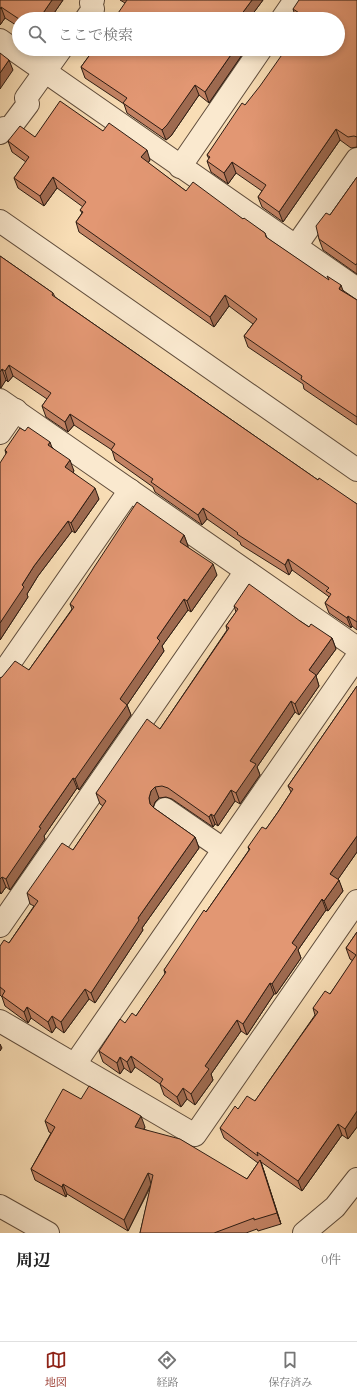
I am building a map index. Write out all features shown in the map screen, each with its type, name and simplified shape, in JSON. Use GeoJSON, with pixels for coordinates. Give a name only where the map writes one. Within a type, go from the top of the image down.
{"type":"FeatureCollection","features":[{"type":"Feature","properties":{"kind":"street"},"geometry":{"type":"LineString","coordinates":[[91,12],[93,9],[91,3],[93,0]]}},
{"type":"Feature","properties":{"kind":"street"},"geometry":{"type":"LineString","coordinates":[[287,12],[295,0]]}},
{"type":"Feature","properties":{"kind":"street"},"geometry":{"type":"LineString","coordinates":[[0,40],[12,48]]}},
{"type":"Feature","properties":{"kind":"street"},"geometry":{"type":"LineString","coordinates":[[23,56],[180,167],[357,289]]}},
{"type":"Feature","properties":{"kind":"street"},"geometry":{"type":"LineString","coordinates":[[0,133],[4,128],[10,128],[28,104],[26,98],[56,56]]}},
{"type":"Feature","properties":{"kind":"street"},"geometry":{"type":"LineString","coordinates":[[180,167],[256,56]]}},
{"type":"Feature","properties":{"kind":"street"},"geometry":{"type":"LineString","coordinates":[[296,246],[357,159]]}},
{"type":"Feature","properties":{"kind":"street"},"geometry":{"type":"LineString","coordinates":[[0,221],[357,470]]}},
{"type":"Feature","properties":{"kind":"street"},"geometry":{"type":"LineString","coordinates":[[0,433],[8,405],[357,648]]}},
{"type":"Feature","properties":{"kind":"street"},"geometry":{"type":"LineString","coordinates":[[0,677],[130,490]]}},
{"type":"Feature","properties":{"kind":"street"},"geometry":{"type":"LineString","coordinates":[[0,926],[246,571]]}},
{"type":"Feature","properties":{"kind":"street"},"geometry":{"type":"LineString","coordinates":[[75,1064],[357,657]]}},
{"type":"Feature","properties":{"kind":"street"},"geometry":{"type":"LineString","coordinates":[[165,809],[223,849]]}},
{"type":"Feature","properties":{"kind":"street"},"geometry":{"type":"LineString","coordinates":[[0,1021],[195,1135],[357,901]]}},
{"type":"Feature","properties":{"kind":"street"},"geometry":{"type":"LineString","coordinates":[[304,1233],[335,1207],[357,1179]]}},
{"type":"Feature","properties":{"kind":"street"},"geometry":{"type":"LineString","coordinates":[[0,1206],[48,1233]]}},
{"type":"Feature","properties":{"kind":"building"},"geometry":{"type":"Polygon","coordinates":[[[0,0],[52,0],[44,12],[12,12],[12,14],[1,7],[0,9],[0,0]]]}},
{"type":"Feature","properties":{"kind":"building"},"geometry":{"type":"Polygon","coordinates":[[[127,0],[252,0],[243,12],[119,12],[127,0]]]}},
{"type":"Feature","properties":{"kind":"building"},"geometry":{"type":"Polygon","coordinates":[[[299,0],[357,0],[357,137],[348,137],[336,129],[279,212],[258,197],[266,185],[232,162],[224,173],[207,161],[210,157],[207,155],[242,103],[245,105],[281,56],[345,56],[345,12],[298,12],[293,9],[299,0]]]}},
{"type":"Feature","properties":{"kind":"building"},"geometry":{"type":"Polygon","coordinates":[[[0,53],[9,60],[0,73],[0,53]]]}},
{"type":"Feature","properties":{"kind":"building"},"geometry":{"type":"Polygon","coordinates":[[[89,56],[230,56],[205,92],[195,85],[162,130],[123,103],[127,98],[81,67],[89,56]]]}},
{"type":"Feature","properties":{"kind":"building"},"geometry":{"type":"Polygon","coordinates":[[[60,101],[103,131],[109,123],[147,150],[141,157],[186,191],[193,182],[243,219],[244,218],[265,233],[266,237],[329,280],[327,276],[341,285],[339,289],[357,300],[357,417],[301,379],[302,376],[244,336],[257,319],[225,295],[210,317],[76,222],[83,212],[80,210],[86,202],[53,177],[40,196],[14,178],[29,157],[8,141],[20,126],[35,137],[60,101]]]}},
{"type":"Feature","properties":{"kind":"building"},"geometry":{"type":"Polygon","coordinates":[[[357,177],[356,265],[319,239],[316,226],[326,213],[330,215],[357,177]]]}},
{"type":"Feature","properties":{"kind":"building"},"geometry":{"type":"Polygon","coordinates":[[[0,256],[53,293],[52,295],[318,480],[319,478],[357,504],[357,622],[348,616],[347,618],[325,603],[331,594],[326,591],[329,588],[288,559],[285,565],[237,534],[238,533],[203,508],[198,515],[151,482],[153,479],[111,450],[115,444],[70,414],[65,422],[42,406],[51,393],[9,365],[5,371],[2,369],[0,372],[0,256]]]}},
{"type":"Feature","properties":{"kind":"building"},"geometry":{"type":"Polygon","coordinates":[[[28,427],[50,442],[48,445],[70,460],[65,467],[95,488],[71,523],[68,521],[34,566],[22,585],[24,587],[0,623],[0,463],[7,452],[5,450],[20,428],[25,431],[28,427]]]}},
{"type":"Feature","properties":{"kind":"building"},"geometry":{"type":"Polygon","coordinates":[[[137,502],[184,535],[180,542],[213,564],[187,601],[184,599],[157,638],[160,641],[120,699],[127,705],[75,779],[73,778],[39,827],[41,828],[6,879],[2,877],[0,879],[0,678],[15,661],[29,670],[74,607],[70,604],[137,502]]]}},
{"type":"Feature","properties":{"kind":"building"},"geometry":{"type":"Polygon","coordinates":[[[249,584],[309,627],[311,624],[332,638],[309,670],[316,675],[295,704],[291,701],[250,761],[256,764],[236,793],[231,790],[214,816],[211,814],[209,817],[168,788],[162,786],[155,787],[151,791],[149,798],[150,804],[195,837],[138,918],[139,920],[91,993],[85,989],[61,1022],[52,1016],[48,1022],[27,1007],[24,1012],[2,996],[5,991],[0,987],[0,946],[4,940],[9,943],[38,901],[27,893],[62,843],[73,850],[106,801],[96,793],[147,719],[160,729],[229,628],[226,626],[238,609],[234,606],[249,584]]]}},
{"type":"Feature","properties":{"kind":"building"},"geometry":{"type":"Polygon","coordinates":[[[357,686],[357,836],[330,874],[339,880],[324,901],[322,899],[292,943],[297,947],[272,984],[270,983],[243,1024],[237,1020],[205,1066],[209,1069],[191,1094],[183,1088],[177,1097],[160,1084],[163,1079],[131,1056],[127,1062],[120,1057],[117,1063],[99,1051],[120,1019],[125,1023],[132,1013],[136,1016],[166,972],[164,970],[204,910],[206,912],[250,849],[248,847],[262,827],[266,829],[278,812],[293,789],[288,786],[357,686]]]}},
{"type":"Feature","properties":{"kind":"building"},"geometry":{"type":"Polygon","coordinates":[[[357,932],[357,1111],[345,1129],[338,1124],[298,1181],[257,1152],[258,1156],[220,1128],[235,1106],[238,1109],[247,1096],[255,1101],[318,1012],[313,1008],[325,991],[330,994],[356,955],[346,948],[357,932]]]}},
{"type":"Feature","properties":{"kind":"building"},"geometry":{"type":"Polygon","coordinates":[[[89,1086],[141,1116],[135,1127],[180,1139],[247,1179],[260,1160],[277,1213],[254,1220],[254,1218],[214,1233],[140,1233],[153,1175],[148,1173],[124,1220],[63,1184],[62,1187],[31,1169],[55,1127],[45,1121],[63,1089],[81,1099],[89,1086]]]}}]}
